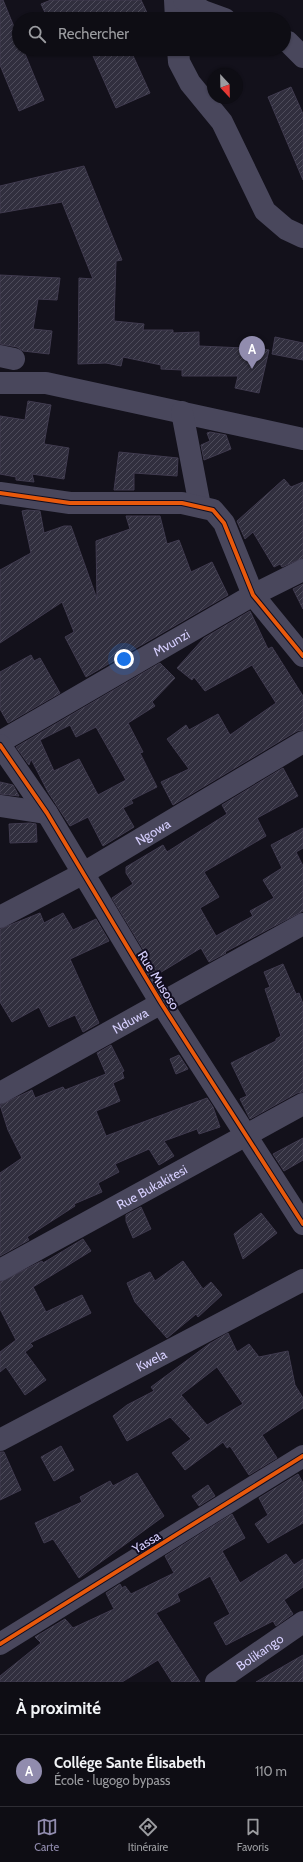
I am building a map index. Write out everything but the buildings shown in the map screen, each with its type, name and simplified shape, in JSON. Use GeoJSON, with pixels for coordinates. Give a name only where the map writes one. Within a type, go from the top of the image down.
{"type":"FeatureCollection","features":[{"type":"Feature","properties":{"kind":"street"},"geometry":{"type":"LineString","coordinates":[[175,0],[176,12]]}},
{"type":"Feature","properties":{"kind":"street"},"geometry":{"type":"LineString","coordinates":[[184,0],[206,12]]}},
{"type":"Feature","properties":{"kind":"street"},"geometry":{"type":"LineString","coordinates":[[291,45],[303,57]]}},
{"type":"Feature","properties":{"kind":"street"},"geometry":{"type":"LineString","coordinates":[[178,56],[178,62],[190,83],[222,122],[265,211],[286,229],[303,237]]}},
{"type":"Feature","properties":{"kind":"street"},"geometry":{"type":"LineString","coordinates":[[0,383],[46,384],[303,439]]}},
{"type":"Feature","properties":{"kind":"street"},"geometry":{"type":"LineString","coordinates":[[182,412],[207,508]]}},
{"type":"Feature","properties":{"kind":"street"},"geometry":{"type":"LineString","coordinates":[[0,493],[70,502],[182,503],[207,508],[224,522],[253,595],[303,656]]}},
{"type":"Feature","properties":{"kind":"street","name":"Mvunzi"},"geometry":{"type":"LineString","coordinates":[[0,744],[253,595],[303,570]]}},
{"type":"Feature","properties":{"kind":"street","name":"Ngowa"},"geometry":{"type":"LineString","coordinates":[[0,917],[82,874],[303,742]]}},
{"type":"Feature","properties":{"kind":"street","name":"Rue Musoso"},"geometry":{"type":"LineString","coordinates":[[0,744],[47,813],[82,874],[161,1003],[303,1224]]}},
{"type":"Feature","properties":{"kind":"street"},"geometry":{"type":"LineString","coordinates":[[0,806],[47,813]]}},
{"type":"Feature","properties":{"kind":"street","name":"Nduwa"},"geometry":{"type":"LineString","coordinates":[[0,1093],[303,924]]}},
{"type":"Feature","properties":{"kind":"street","name":"Rue Bukakitesi"},"geometry":{"type":"LineString","coordinates":[[0,1270],[303,1104]]}},
{"type":"Feature","properties":{"kind":"street","name":"Kwela"},"geometry":{"type":"LineString","coordinates":[[0,1440],[303,1280]]}},
{"type":"Feature","properties":{"kind":"street","name":"Yassa"},"geometry":{"type":"LineString","coordinates":[[0,1644],[303,1456]]}},
{"type":"Feature","properties":{"kind":"street","name":"Bolikango"},"geometry":{"type":"LineString","coordinates":[[216,1682],[303,1622]]}},
{"type":"Feature","properties":{"kind":"cycle path"},"geometry":{"type":"LineString","coordinates":[[0,493],[70,503],[182,503],[213,510],[224,523],[253,595],[303,656]]}},
{"type":"Feature","properties":{"kind":"cycle path"},"geometry":{"type":"LineString","coordinates":[[0,745],[47,813],[161,1003],[303,1224]]}},
{"type":"Feature","properties":{"kind":"cycle path"},"geometry":{"type":"LineString","coordinates":[[0,1644],[303,1456]]}},
{"type":"Feature","properties":{"kind":"place","name":"Collége Sante Élisabeth"},"geometry":{"type":"Point","coordinates":[252,369]}}]}
